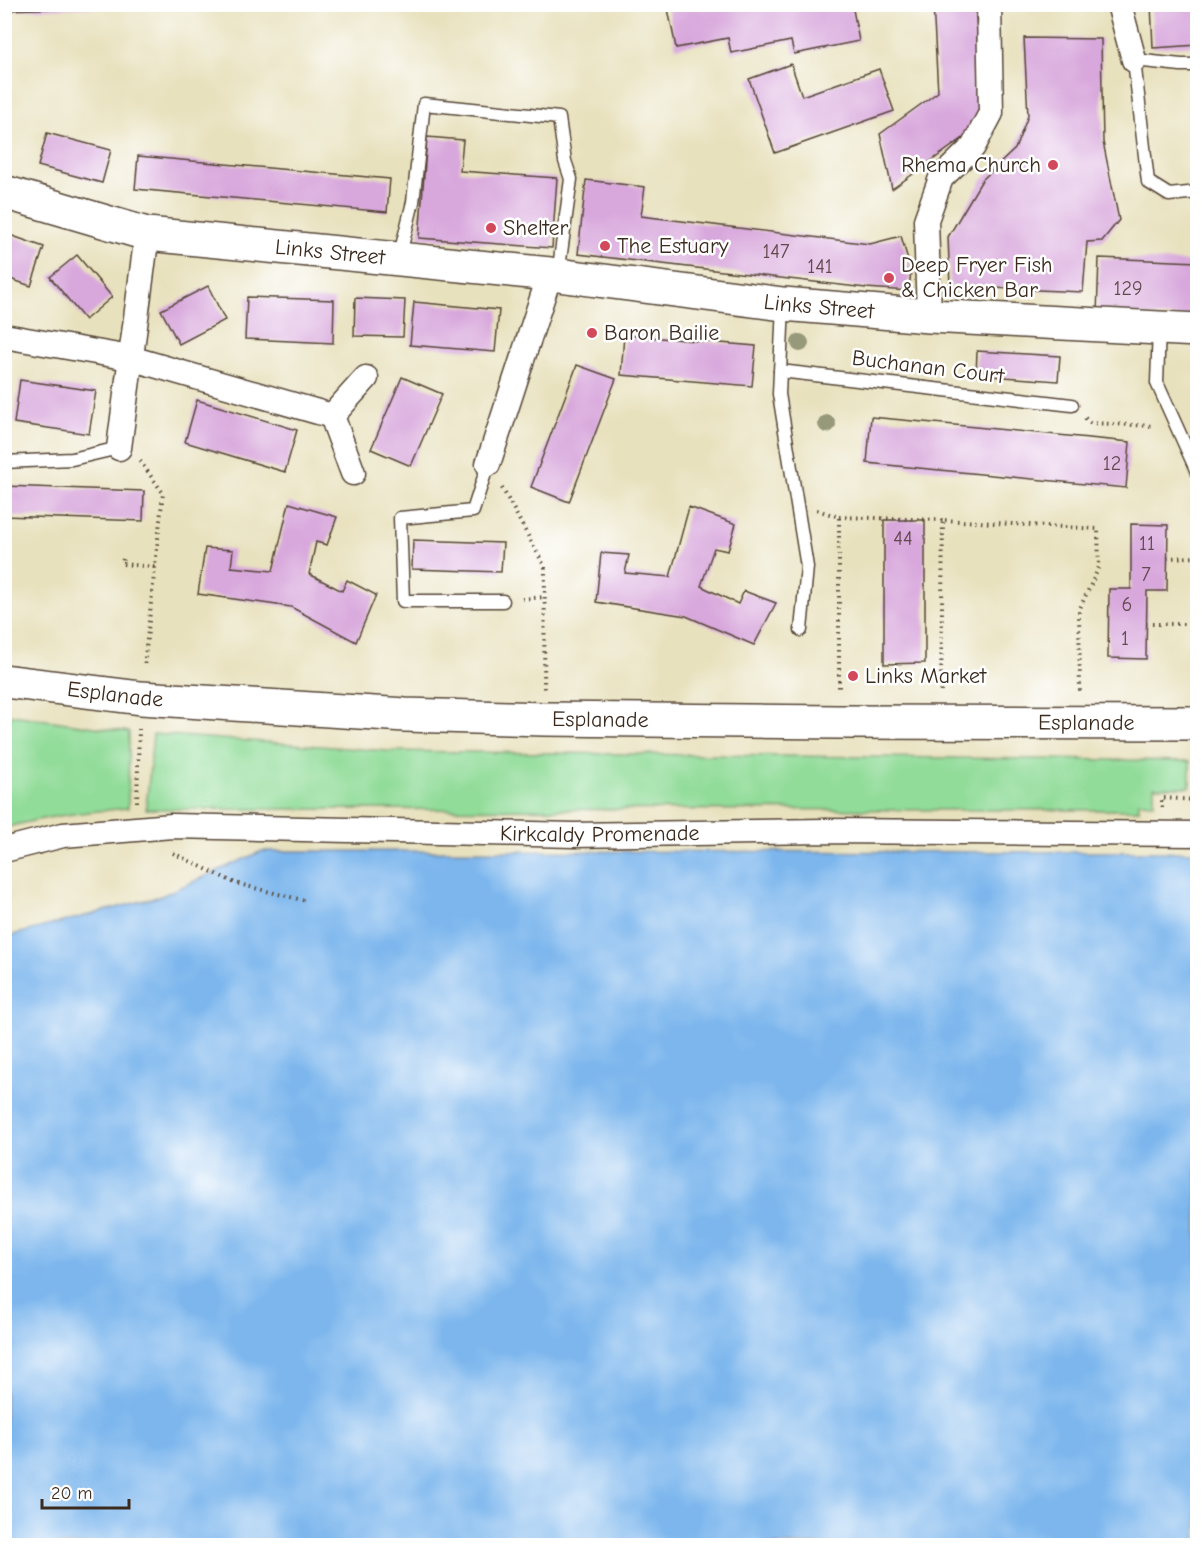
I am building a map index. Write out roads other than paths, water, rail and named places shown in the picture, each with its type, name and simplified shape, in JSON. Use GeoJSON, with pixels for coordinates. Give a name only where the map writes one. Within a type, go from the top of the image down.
{"type":"FeatureCollection","features":[{"type":"Feature","properties":{"kind":"street"},"geometry":{"type":"LineString","coordinates":[[929,316],[926,220],[942,178],[973,147],[991,113],[989,4]]}},
{"type":"Feature","properties":{"kind":"street"},"geometry":{"type":"LineString","coordinates":[[1119,4],[1134,60]]}},
{"type":"Feature","properties":{"kind":"street","name":"Links Street"},"geometry":{"type":"LineString","coordinates":[[4,192],[147,234],[554,275],[783,304],[929,316],[1197,330]]}},
{"type":"Feature","properties":{"kind":"street"},"geometry":{"type":"LineString","coordinates":[[119,448],[147,234]]}},
{"type":"Feature","properties":{"kind":"street"},"geometry":{"type":"LineString","coordinates":[[489,464],[554,275]]}},
{"type":"Feature","properties":{"kind":"street"},"geometry":{"type":"LineString","coordinates":[[4,336],[130,358],[332,416]]}},
{"type":"Feature","properties":{"kind":"street"},"geometry":{"type":"LineString","coordinates":[[332,416],[366,378]]}},
{"type":"Feature","properties":{"kind":"street"},"geometry":{"type":"LineString","coordinates":[[332,416],[353,473]]}},
{"type":"Feature","properties":{"kind":"street","name":"Esplanade"},"geometry":{"type":"LineString","coordinates":[[4,681],[141,698],[393,715],[839,722],[1197,723]]}},
{"type":"Feature","properties":{"kind":"street","name":"Kirkcaldy Promenade"},"geometry":{"type":"LineString","coordinates":[[4,850],[63,835],[172,826],[573,835],[825,831],[1197,834]]}},
{"type":"Feature","properties":{"kind":"lane"},"geometry":{"type":"LineString","coordinates":[[1197,65],[1134,60],[1148,182],[1169,195],[1197,192]]}},
{"type":"Feature","properties":{"kind":"lane"},"geometry":{"type":"LineString","coordinates":[[399,259],[412,202],[424,104],[559,118],[571,179],[554,275]]}},
{"type":"Feature","properties":{"kind":"lane"},"geometry":{"type":"LineString","coordinates":[[783,304],[779,394],[807,567],[801,630]]}},
{"type":"Feature","properties":{"kind":"lane"},"geometry":{"type":"LineString","coordinates":[[1159,328],[1157,383],[1197,474]]}},
{"type":"Feature","properties":{"kind":"lane","name":"Buchanan Court"},"geometry":{"type":"LineString","coordinates":[[780,371],[1072,405]]}},
{"type":"Feature","properties":{"kind":"lane"},"geometry":{"type":"LineString","coordinates":[[4,462],[72,459],[119,448]]}},
{"type":"Feature","properties":{"kind":"lane"},"geometry":{"type":"LineString","coordinates":[[489,464],[473,511],[400,518],[403,601],[503,601]]}},
{"type":"Feature","properties":{"kind":"water"},"geometry":{"type":"Polygon","coordinates":[[[262,851],[1197,852],[1197,1545],[5,1545],[5,937],[161,896],[262,851]]]}},
{"type":"Feature","properties":{"kind":"place","name":"Rhema Church"},"geometry":{"type":"Point","coordinates":[1053,165]}},
{"type":"Feature","properties":{"kind":"place","name":"Shelter"},"geometry":{"type":"Point","coordinates":[491,228]}},
{"type":"Feature","properties":{"kind":"place","name":"The Estuary"},"geometry":{"type":"Point","coordinates":[605,246]}},
{"type":"Feature","properties":{"kind":"place","name":"Deep Fryer Fish & Chicken Bar"},"geometry":{"type":"Point","coordinates":[889,278]}},
{"type":"Feature","properties":{"kind":"place","name":"Baron Bailie"},"geometry":{"type":"Point","coordinates":[592,333]}},
{"type":"Feature","properties":{"kind":"place","name":"Links Market"},"geometry":{"type":"Point","coordinates":[853,676]}}]}
